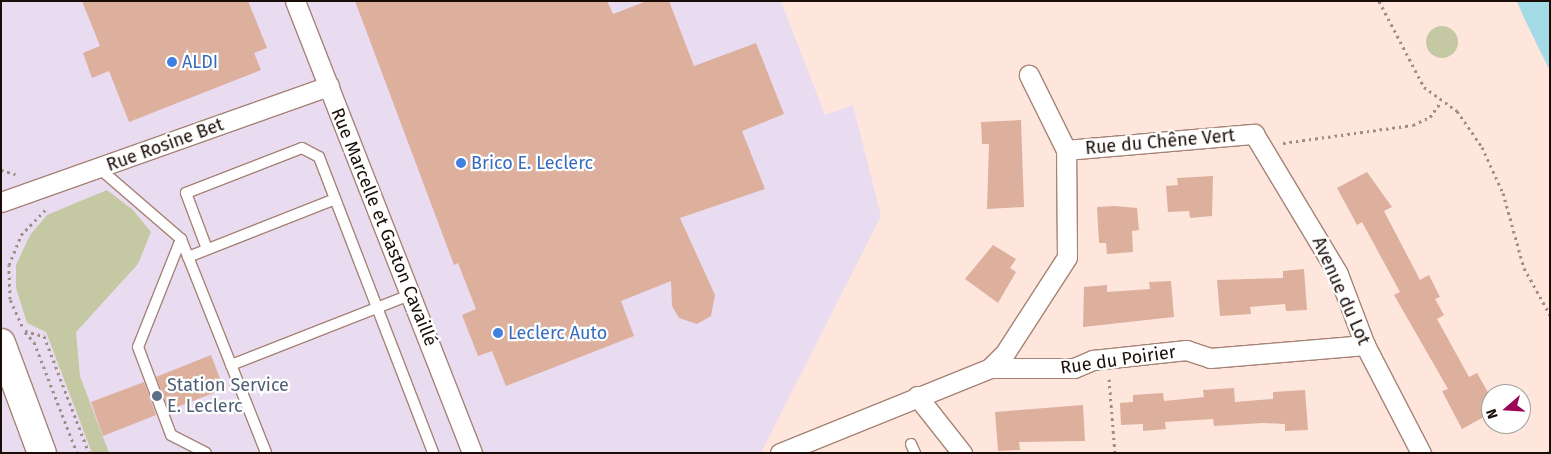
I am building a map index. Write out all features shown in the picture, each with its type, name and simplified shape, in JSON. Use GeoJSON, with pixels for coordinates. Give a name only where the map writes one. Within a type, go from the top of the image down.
{"type":"FeatureCollection","features":[{"type":"Feature","properties":{"kind":"main road"},"geometry":{"type":"LineString","coordinates":[[9,339],[42,453]]}},
{"type":"Feature","properties":{"kind":"street","name":"Rue Marcelle et Gaston Cavaillé"},"geometry":{"type":"LineString","coordinates":[[295,1],[472,453]]}},
{"type":"Feature","properties":{"kind":"street"},"geometry":{"type":"LineString","coordinates":[[780,453],[990,368],[1006,353],[1067,257],[1066,150],[1029,75]]}},
{"type":"Feature","properties":{"kind":"street","name":"Rue Rosine Bet"},"geometry":{"type":"LineString","coordinates":[[1,202],[328,86]]}},
{"type":"Feature","properties":{"kind":"street","name":"Rue du Chêne Vert"},"geometry":{"type":"LineString","coordinates":[[1066,150],[1257,140]]}},
{"type":"Feature","properties":{"kind":"street","name":"Avenue du Lot"},"geometry":{"type":"LineString","coordinates":[[1257,140],[1300,204],[1338,274],[1365,345],[1421,453]]}},
{"type":"Feature","properties":{"kind":"street","name":"Rue du Poirier"},"geometry":{"type":"LineString","coordinates":[[990,368],[1074,368],[1108,358],[1186,350],[1210,358],[1365,345]]}},
{"type":"Feature","properties":{"kind":"street"},"geometry":{"type":"LineString","coordinates":[[917,396],[962,453]]}},
{"type":"Feature","properties":{"kind":"lane"},"geometry":{"type":"LineString","coordinates":[[207,249],[186,193],[302,148],[319,157],[433,453]]}},
{"type":"Feature","properties":{"kind":"lane"},"geometry":{"type":"LineString","coordinates":[[100,168],[181,239],[266,453]]}},
{"type":"Feature","properties":{"kind":"lane"},"geometry":{"type":"LineString","coordinates":[[188,257],[336,200]]}},
{"type":"Feature","properties":{"kind":"lane"},"geometry":{"type":"LineString","coordinates":[[181,239],[138,347],[171,435],[206,453]]}},
{"type":"Feature","properties":{"kind":"lane"},"geometry":{"type":"LineString","coordinates":[[231,365],[410,295]]}},
{"type":"Feature","properties":{"kind":"path"},"geometry":{"type":"LineString","coordinates":[[1379,1],[1424,87],[1440,103],[1457,111],[1493,168],[1524,268],[1550,315]]}},
{"type":"Feature","properties":{"kind":"path"},"geometry":{"type":"LineString","coordinates":[[1257,140],[1412,125],[1430,117],[1440,103]]}},
{"type":"Feature","properties":{"kind":"path"},"geometry":{"type":"LineString","coordinates":[[1,170],[17,175],[37,171],[50,206],[21,235],[9,265],[9,339]]}},
{"type":"Feature","properties":{"kind":"path"},"geometry":{"type":"LineString","coordinates":[[9,339],[44,336],[89,453]]}},
{"type":"Feature","properties":{"kind":"path"},"geometry":{"type":"LineString","coordinates":[[9,339],[34,342],[77,453]]}},
{"type":"Feature","properties":{"kind":"path"},"geometry":{"type":"LineString","coordinates":[[1108,358],[1115,453]]}},
{"type":"Feature","properties":{"kind":"shaded area"},"geometry":{"type":"Polygon","coordinates":[[[1,1],[781,1],[825,115],[853,105],[881,216],[761,453],[1,453],[1,1]]]}},
{"type":"Feature","properties":{"kind":"green space"},"geometry":{"type":"Polygon","coordinates":[[[1442,26],[1448,27],[1453,31],[1457,36],[1457,48],[1453,53],[1448,57],[1442,58],[1436,57],[1431,53],[1427,48],[1426,42],[1427,36],[1431,31],[1436,27],[1442,26]]]}},
{"type":"Feature","properties":{"kind":"green space"},"geometry":{"type":"Polygon","coordinates":[[[107,190],[133,210],[151,232],[138,264],[76,332],[80,376],[109,453],[92,453],[46,332],[27,323],[16,288],[16,265],[30,235],[47,215],[107,190]]]}},
{"type":"Feature","properties":{"kind":"water"},"geometry":{"type":"Polygon","coordinates":[[[1517,1],[1550,1],[1550,71],[1524,18],[1517,1]]]}},
{"type":"Feature","properties":{"kind":"building","name":"ALDI"},"geometry":{"type":"Polygon","coordinates":[[[82,1],[248,1],[267,48],[254,53],[261,70],[129,122],[109,71],[92,78],[83,53],[100,46],[82,1]]]}},
{"type":"Feature","properties":{"kind":"building"},"geometry":{"type":"Polygon","coordinates":[[[355,1],[607,1],[613,14],[647,1],[669,1],[694,66],[756,43],[784,114],[742,131],[765,189],[680,218],[715,295],[711,316],[697,324],[679,318],[672,306],[671,281],[621,301],[634,336],[506,386],[492,351],[478,356],[462,315],[476,309],[458,263],[454,265],[355,1]]]}},
{"type":"Feature","properties":{"kind":"building"},"geometry":{"type":"Polygon","coordinates":[[[1021,120],[1024,207],[987,209],[989,144],[982,144],[981,122],[1021,120]]]}},
{"type":"Feature","properties":{"kind":"building"},"geometry":{"type":"Polygon","coordinates":[[[1367,172],[1392,207],[1384,211],[1420,280],[1429,275],[1440,297],[1435,299],[1444,315],[1437,319],[1469,377],[1477,373],[1483,384],[1481,384],[1481,419],[1462,429],[1442,391],[1448,389],[1394,295],[1400,292],[1362,222],[1357,225],[1337,188],[1367,172]]]}},
{"type":"Feature","properties":{"kind":"building"},"geometry":{"type":"Polygon","coordinates":[[[1213,176],[1212,216],[1190,218],[1189,211],[1168,212],[1166,186],[1178,185],[1177,178],[1213,176]]]}},
{"type":"Feature","properties":{"kind":"building"},"geometry":{"type":"Polygon","coordinates":[[[1097,207],[1137,208],[1139,230],[1132,231],[1133,252],[1107,254],[1106,243],[1099,243],[1097,207]]]}},
{"type":"Feature","properties":{"kind":"building"},"geometry":{"type":"Polygon","coordinates":[[[993,245],[1016,259],[1010,268],[1016,272],[998,303],[965,279],[993,245]]]}},
{"type":"Feature","properties":{"kind":"building"},"geometry":{"type":"Polygon","coordinates":[[[1304,269],[1307,310],[1286,311],[1285,304],[1250,307],[1251,314],[1220,316],[1217,280],[1283,278],[1283,271],[1304,269]]]}},
{"type":"Feature","properties":{"kind":"building"},"geometry":{"type":"Polygon","coordinates":[[[1171,281],[1174,317],[1083,327],[1084,287],[1107,285],[1107,292],[1150,289],[1149,282],[1171,281]]]}},
{"type":"Feature","properties":{"kind":"building"},"geometry":{"type":"Polygon","coordinates":[[[211,355],[224,389],[169,410],[156,377],[211,355]]]}},
{"type":"Feature","properties":{"kind":"building"},"geometry":{"type":"Polygon","coordinates":[[[144,382],[156,415],[103,436],[91,402],[144,382]]]}},
{"type":"Feature","properties":{"kind":"building"},"geometry":{"type":"Polygon","coordinates":[[[1234,388],[1235,402],[1273,399],[1273,392],[1305,390],[1308,430],[1285,431],[1285,424],[1263,423],[1214,426],[1213,419],[1165,422],[1166,429],[1143,431],[1143,424],[1121,425],[1120,403],[1133,402],[1133,395],[1163,393],[1164,401],[1204,397],[1203,390],[1234,388]]]}},
{"type":"Feature","properties":{"kind":"building"},"geometry":{"type":"Polygon","coordinates":[[[1083,405],[1085,441],[1019,442],[1020,450],[998,451],[995,412],[1083,405]]]}},
{"type":"Feature","properties":{"kind":"place","name":"ALDI"},"geometry":{"type":"Point","coordinates":[172,62]}},
{"type":"Feature","properties":{"kind":"place","name":"Brico E. Leclerc"},"geometry":{"type":"Point","coordinates":[461,163]}},
{"type":"Feature","properties":{"kind":"place","name":"Leclerc Auto"},"geometry":{"type":"Point","coordinates":[498,333]}},
{"type":"Feature","properties":{"kind":"place","name":"Station Service E. Leclerc"},"geometry":{"type":"Point","coordinates":[157,396]}}]}
